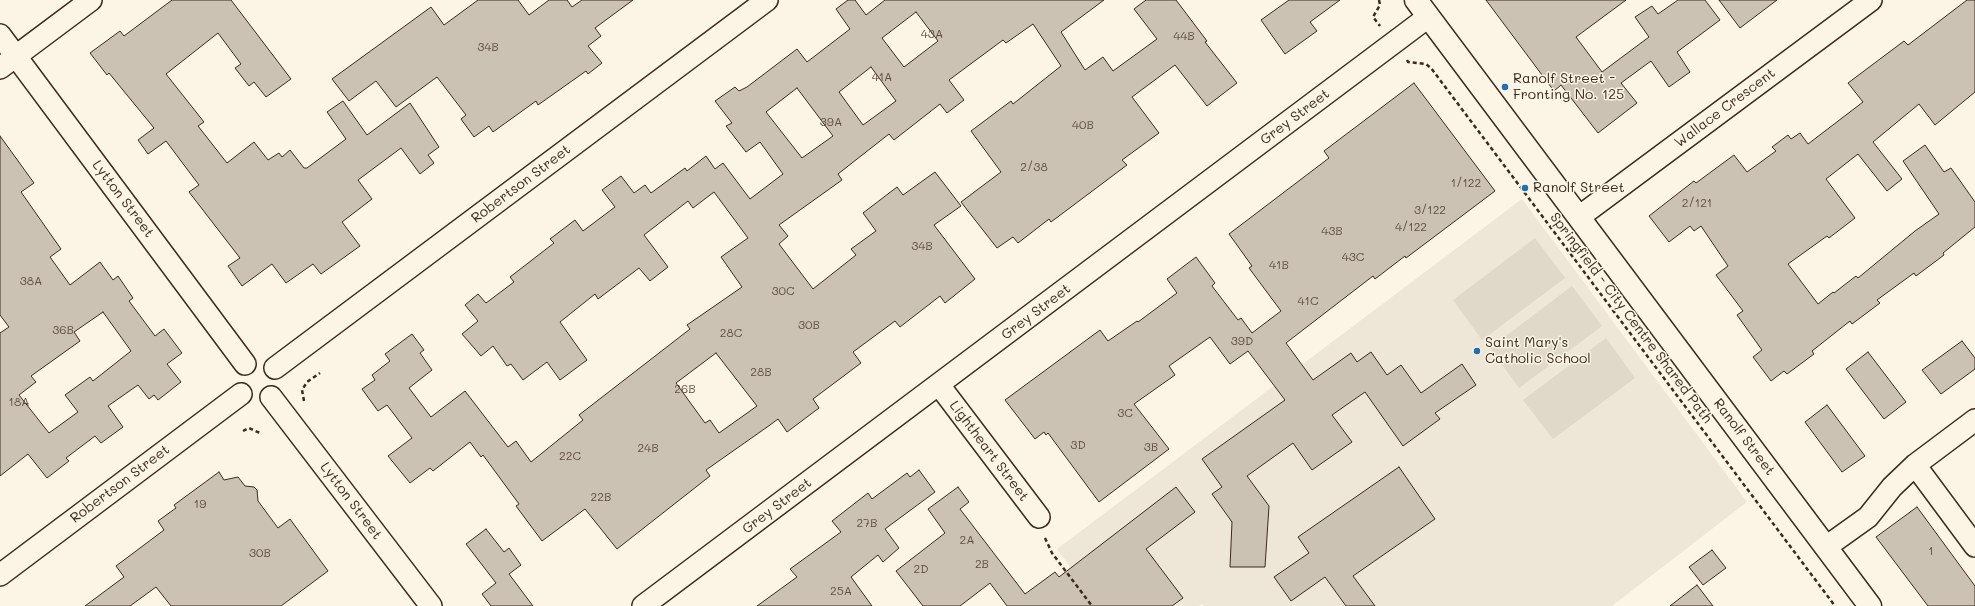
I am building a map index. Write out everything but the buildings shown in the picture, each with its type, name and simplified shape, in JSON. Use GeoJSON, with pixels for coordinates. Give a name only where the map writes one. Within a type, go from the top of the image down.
{"type":"FeatureCollection","features":[{"type":"Feature","properties":{"kind":"street"},"geometry":{"type":"LineString","coordinates":[[8,62],[90,0]]}},
{"type":"Feature","properties":{"kind":"street","name":"Robertson Street"},"geometry":{"type":"LineString","coordinates":[[275,368],[767,0]]}},
{"type":"Feature","properties":{"kind":"street","name":"Ranolf Street"},"geometry":{"type":"LineString","coordinates":[[1416,0],[1870,606]]}},
{"type":"Feature","properties":{"kind":"street","name":"Wallace Crescent"},"geometry":{"type":"LineString","coordinates":[[1579,217],[1871,0]]}},
{"type":"Feature","properties":{"kind":"street","name":"Grey Street"},"geometry":{"type":"LineString","coordinates":[[643,606],[1428,17]]}},
{"type":"Feature","properties":{"kind":"street","name":"Lytton Street"},"geometry":{"type":"LineString","coordinates":[[0,35],[8,62],[245,364]]}},
{"type":"Feature","properties":{"kind":"street"},"geometry":{"type":"LineString","coordinates":[[258,360],[264,360],[275,368],[278,374],[278,387],[265,401],[252,401],[241,394],[236,381],[240,369],[245,364],[258,360]]}},
{"type":"Feature","properties":{"kind":"street","name":"Lightheart Street"},"geometry":{"type":"LineString","coordinates":[[939,385],[1039,517]]}},
{"type":"Feature","properties":{"kind":"street","name":"Robertson Street"},"geometry":{"type":"LineString","coordinates":[[0,575],[241,394]]}},
{"type":"Feature","properties":{"kind":"street","name":"Lytton Street"},"geometry":{"type":"LineString","coordinates":[[270,397],[431,606]]}},
{"type":"Feature","properties":{"kind":"street"},"geometry":{"type":"LineString","coordinates":[[1826,547],[1868,516],[1892,487],[1914,465],[1975,420]]}},
{"type":"Feature","properties":{"kind":"street"},"geometry":{"type":"LineString","coordinates":[[1914,465],[1975,546]]}},
{"type":"Feature","properties":{"kind":"path"},"geometry":{"type":"LineString","coordinates":[[1379,0],[1380,5],[1374,17],[1384,31]]}},
{"type":"Feature","properties":{"kind":"path","name":"Springfield - City Centre Shared Path"},"geometry":{"type":"LineString","coordinates":[[1403,55],[1408,62],[1426,64],[1431,68],[1835,606]]}},
{"type":"Feature","properties":{"kind":"path"},"geometry":{"type":"LineString","coordinates":[[304,401],[302,390],[307,382],[320,373]]}},
{"type":"Feature","properties":{"kind":"path"},"geometry":{"type":"LineString","coordinates":[[243,431],[250,428],[262,434]]}},
{"type":"Feature","properties":{"kind":"path"},"geometry":{"type":"LineString","coordinates":[[1039,517],[1052,553],[1092,606]]}},
{"type":"Feature","properties":{"kind":"shaded area","name":"Saint Mary's Catholic School"},"geometry":{"type":"Polygon","coordinates":[[[1522,199],[1747,502],[1612,606],[1204,606],[1202,604],[1199,606],[1099,606],[1057,549],[1522,199]]]}},
{"type":"Feature","properties":{"kind":"shaded area"},"geometry":{"type":"Polygon","coordinates":[[[1535,238],[1565,278],[1482,340],[1453,300],[1535,238]]]}},
{"type":"Feature","properties":{"kind":"shaded area"},"geometry":{"type":"Polygon","coordinates":[[[1572,286],[1602,326],[1519,388],[1490,348],[1572,286]]]}},
{"type":"Feature","properties":{"kind":"shaded area"},"geometry":{"type":"Polygon","coordinates":[[[1606,338],[1635,378],[1553,439],[1523,400],[1606,338]]]}},
{"type":"Feature","properties":{"kind":"place","name":"Ranolf Street - Fronting No. 125"},"geometry":{"type":"Point","coordinates":[1505,87]}},
{"type":"Feature","properties":{"kind":"place","name":"Ranolf Street"},"geometry":{"type":"Point","coordinates":[1525,188]}},
{"type":"Feature","properties":{"kind":"place","name":"Saint Mary's Catholic School"},"geometry":{"type":"Point","coordinates":[1477,351]}}]}
